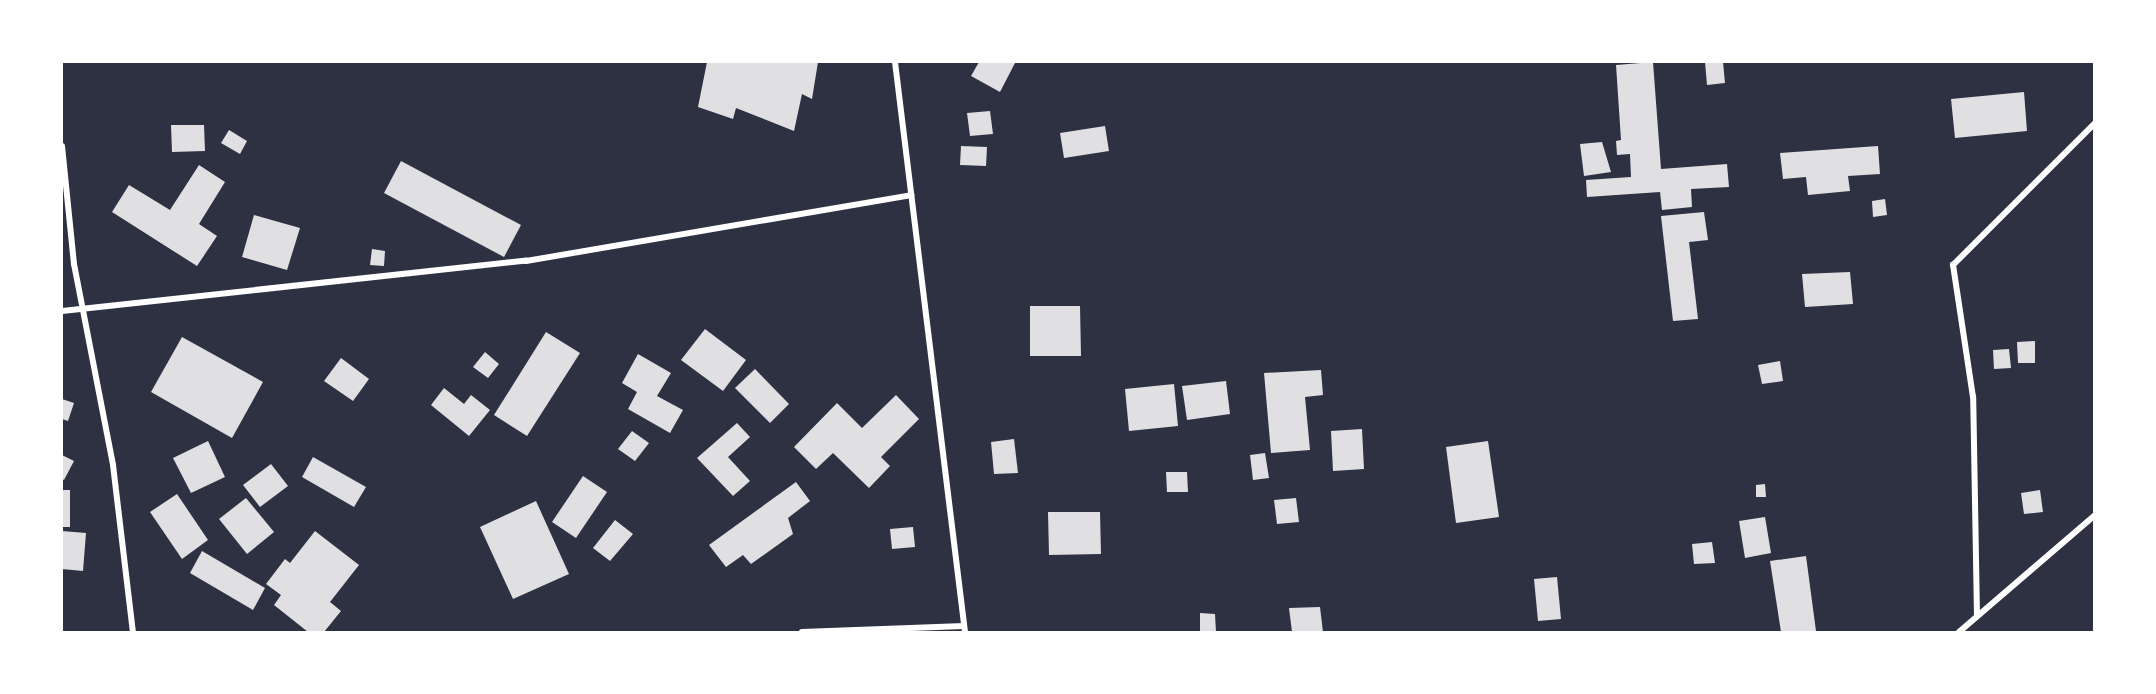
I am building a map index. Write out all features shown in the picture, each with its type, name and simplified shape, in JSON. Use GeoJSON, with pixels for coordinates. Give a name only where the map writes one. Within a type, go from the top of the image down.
{"type":"FeatureCollection","features":[{"type":"Feature","properties":{"kind":"street"},"geometry":{"type":"LineString","coordinates":[[802,633],[964,629],[895,62]]}},
{"type":"Feature","properties":{"kind":"street"},"geometry":{"type":"LineString","coordinates":[[1977,616],[1973,397],[1953,265],[2094,124]]}},
{"type":"Feature","properties":{"kind":"street"},"geometry":{"type":"LineString","coordinates":[[62,146],[82,308],[113,465],[133,633]]}},
{"type":"Feature","properties":{"kind":"street"},"geometry":{"type":"LineString","coordinates":[[62,311],[526,261],[910,195]]}},
{"type":"Feature","properties":{"kind":"street"},"geometry":{"type":"LineString","coordinates":[[1959,633],[2094,516]]}},
{"type":"Feature","properties":{"kind":"building"},"geometry":{"type":"Polygon","coordinates":[[[707,62],[818,62],[812,99],[802,94],[794,131],[736,108],[733,119],[698,107],[707,62]]]}},
{"type":"Feature","properties":{"kind":"building"},"geometry":{"type":"Polygon","coordinates":[[[979,62],[1015,63],[1000,92],[971,76],[979,62]]]}},
{"type":"Feature","properties":{"kind":"building"},"geometry":{"type":"Polygon","coordinates":[[[1653,62],[1661,169],[1727,164],[1729,187],[1691,189],[1692,207],[1662,210],[1660,192],[1587,197],[1586,180],[1631,177],[1630,154],[1617,155],[1616,141],[1621,140],[1616,65],[1653,62]]]}},
{"type":"Feature","properties":{"kind":"building"},"geometry":{"type":"Polygon","coordinates":[[[1705,62],[1723,62],[1725,83],[1707,85],[1705,62]]]}},
{"type":"Feature","properties":{"kind":"building"},"geometry":{"type":"Polygon","coordinates":[[[2024,92],[2027,131],[1955,138],[1951,99],[2024,92]]]}},
{"type":"Feature","properties":{"kind":"building"},"geometry":{"type":"Polygon","coordinates":[[[990,111],[993,134],[970,136],[967,113],[990,111]]]}},
{"type":"Feature","properties":{"kind":"building"},"geometry":{"type":"Polygon","coordinates":[[[171,125],[204,125],[205,151],[172,152],[171,125]]]}},
{"type":"Feature","properties":{"kind":"building"},"geometry":{"type":"Polygon","coordinates":[[[1105,126],[1109,151],[1064,158],[1060,133],[1105,126]]]}},
{"type":"Feature","properties":{"kind":"building"},"geometry":{"type":"Polygon","coordinates":[[[229,130],[247,141],[240,154],[221,143],[229,130]]]}},
{"type":"Feature","properties":{"kind":"building"},"geometry":{"type":"Polygon","coordinates":[[[1602,142],[1611,172],[1584,176],[1580,144],[1602,142]]]}},
{"type":"Feature","properties":{"kind":"building"},"geometry":{"type":"Polygon","coordinates":[[[961,146],[987,147],[986,166],[960,165],[961,146]]]}},
{"type":"Feature","properties":{"kind":"building"},"geometry":{"type":"Polygon","coordinates":[[[1878,146],[1880,174],[1848,176],[1850,191],[1808,195],[1806,177],[1783,179],[1780,153],[1878,146]]]}},
{"type":"Feature","properties":{"kind":"building"},"geometry":{"type":"Polygon","coordinates":[[[401,161],[521,225],[504,257],[384,193],[401,161]]]}},
{"type":"Feature","properties":{"kind":"building"},"geometry":{"type":"Polygon","coordinates":[[[199,165],[225,182],[199,224],[217,236],[197,266],[112,212],[129,185],[170,210],[199,165]]]}},
{"type":"Feature","properties":{"kind":"building"},"geometry":{"type":"Polygon","coordinates":[[[1885,199],[1887,215],[1873,217],[1872,201],[1885,199]]]}},
{"type":"Feature","properties":{"kind":"building"},"geometry":{"type":"Polygon","coordinates":[[[1704,212],[1708,240],[1689,242],[1698,319],[1673,321],[1661,216],[1704,212]]]}},
{"type":"Feature","properties":{"kind":"building"},"geometry":{"type":"Polygon","coordinates":[[[254,215],[300,228],[287,270],[242,257],[254,215]]]}},
{"type":"Feature","properties":{"kind":"building"},"geometry":{"type":"Polygon","coordinates":[[[372,249],[385,251],[384,266],[370,265],[372,249]]]}},
{"type":"Feature","properties":{"kind":"building"},"geometry":{"type":"Polygon","coordinates":[[[1850,272],[1853,304],[1805,307],[1802,274],[1850,272]]]}},
{"type":"Feature","properties":{"kind":"building"},"geometry":{"type":"Polygon","coordinates":[[[1030,306],[1080,306],[1081,356],[1030,356],[1030,306]]]}},
{"type":"Feature","properties":{"kind":"building"},"geometry":{"type":"Polygon","coordinates":[[[705,329],[746,360],[723,391],[681,360],[705,329]]]}},
{"type":"Feature","properties":{"kind":"building"},"geometry":{"type":"Polygon","coordinates":[[[546,332],[580,353],[527,436],[494,415],[546,332]]]}},
{"type":"Feature","properties":{"kind":"building"},"geometry":{"type":"Polygon","coordinates":[[[182,337],[263,382],[232,438],[151,392],[182,337]]]}},
{"type":"Feature","properties":{"kind":"building"},"geometry":{"type":"Polygon","coordinates":[[[2035,341],[2035,363],[2018,363],[2017,342],[2035,341]]]}},
{"type":"Feature","properties":{"kind":"building"},"geometry":{"type":"Polygon","coordinates":[[[2009,349],[2011,368],[1994,369],[1993,350],[2009,349]]]}},
{"type":"Feature","properties":{"kind":"building"},"geometry":{"type":"Polygon","coordinates":[[[485,352],[499,364],[488,378],[473,367],[485,352]]]}},
{"type":"Feature","properties":{"kind":"building"},"geometry":{"type":"Polygon","coordinates":[[[638,354],[671,373],[657,396],[683,410],[670,433],[628,409],[637,392],[622,383],[638,354]]]}},
{"type":"Feature","properties":{"kind":"building"},"geometry":{"type":"Polygon","coordinates":[[[341,358],[369,379],[353,401],[324,381],[341,358]]]}},
{"type":"Feature","properties":{"kind":"building"},"geometry":{"type":"Polygon","coordinates":[[[1780,361],[1783,381],[1762,384],[1758,365],[1780,361]]]}},
{"type":"Feature","properties":{"kind":"building"},"geometry":{"type":"Polygon","coordinates":[[[755,369],[789,404],[770,423],[735,388],[755,369]]]}},
{"type":"Feature","properties":{"kind":"building"},"geometry":{"type":"Polygon","coordinates":[[[1321,370],[1323,395],[1305,397],[1310,450],[1271,453],[1264,373],[1321,370]]]}},
{"type":"Feature","properties":{"kind":"building"},"geometry":{"type":"Polygon","coordinates":[[[1226,381],[1230,414],[1187,420],[1182,386],[1226,381]]]}},
{"type":"Feature","properties":{"kind":"building"},"geometry":{"type":"Polygon","coordinates":[[[1174,384],[1178,426],[1129,431],[1125,389],[1174,384]]]}},
{"type":"Feature","properties":{"kind":"building"},"geometry":{"type":"Polygon","coordinates":[[[444,388],[464,404],[471,395],[490,410],[469,436],[431,405],[444,388]]]}},
{"type":"Feature","properties":{"kind":"building"},"geometry":{"type":"Polygon","coordinates":[[[896,395],[919,419],[881,457],[890,466],[869,488],[833,453],[816,469],[794,447],[837,403],[862,428],[896,395]]]}},
{"type":"Feature","properties":{"kind":"building"},"geometry":{"type":"Polygon","coordinates":[[[62,399],[74,403],[68,421],[62,419],[62,399]]]}},
{"type":"Feature","properties":{"kind":"building"},"geometry":{"type":"Polygon","coordinates":[[[737,423],[750,437],[728,457],[750,481],[733,496],[697,458],[737,423]]]}},
{"type":"Feature","properties":{"kind":"building"},"geometry":{"type":"Polygon","coordinates":[[[1362,429],[1364,469],[1333,471],[1331,431],[1362,429]]]}},
{"type":"Feature","properties":{"kind":"building"},"geometry":{"type":"Polygon","coordinates":[[[632,431],[649,443],[635,461],[618,449],[632,431]]]}},
{"type":"Feature","properties":{"kind":"building"},"geometry":{"type":"Polygon","coordinates":[[[1014,439],[1018,473],[994,474],[991,442],[1014,439]]]}},
{"type":"Feature","properties":{"kind":"building"},"geometry":{"type":"Polygon","coordinates":[[[208,441],[225,477],[191,493],[173,458],[208,441]]]}},
{"type":"Feature","properties":{"kind":"building"},"geometry":{"type":"Polygon","coordinates":[[[1488,441],[1499,517],[1456,523],[1446,447],[1488,441]]]}},
{"type":"Feature","properties":{"kind":"building"},"geometry":{"type":"Polygon","coordinates":[[[1265,453],[1269,478],[1253,480],[1250,455],[1265,453]]]}},
{"type":"Feature","properties":{"kind":"building"},"geometry":{"type":"Polygon","coordinates":[[[62,455],[74,461],[64,480],[62,479],[62,455]]]}},
{"type":"Feature","properties":{"kind":"building"},"geometry":{"type":"Polygon","coordinates":[[[313,457],[366,487],[354,507],[302,477],[313,457]]]}},
{"type":"Feature","properties":{"kind":"building"},"geometry":{"type":"Polygon","coordinates":[[[271,464],[288,486],[260,507],[243,485],[271,464]]]}},
{"type":"Feature","properties":{"kind":"building"},"geometry":{"type":"Polygon","coordinates":[[[1166,472],[1187,472],[1188,492],[1167,492],[1166,472]]]}},
{"type":"Feature","properties":{"kind":"building"},"geometry":{"type":"Polygon","coordinates":[[[583,476],[607,492],[576,538],[552,522],[583,476]]]}},
{"type":"Feature","properties":{"kind":"building"},"geometry":{"type":"Polygon","coordinates":[[[796,482],[810,501],[788,518],[793,534],[751,564],[743,555],[726,567],[709,545],[796,482]]]}},
{"type":"Feature","properties":{"kind":"building"},"geometry":{"type":"Polygon","coordinates":[[[1765,484],[1766,497],[1756,497],[1756,485],[1765,484]]]}},
{"type":"Feature","properties":{"kind":"building"},"geometry":{"type":"Polygon","coordinates":[[[62,490],[70,490],[70,527],[62,527],[62,490]]]}},
{"type":"Feature","properties":{"kind":"building"},"geometry":{"type":"Polygon","coordinates":[[[2040,490],[2043,512],[2024,514],[2021,493],[2040,490]]]}},
{"type":"Feature","properties":{"kind":"building"},"geometry":{"type":"Polygon","coordinates":[[[177,494],[208,540],[182,559],[150,512],[177,494]]]}},
{"type":"Feature","properties":{"kind":"building"},"geometry":{"type":"Polygon","coordinates":[[[246,498],[274,532],[247,554],[219,519],[246,498]]]}},
{"type":"Feature","properties":{"kind":"building"},"geometry":{"type":"Polygon","coordinates":[[[1296,498],[1299,522],[1277,524],[1274,500],[1296,498]]]}},
{"type":"Feature","properties":{"kind":"building"},"geometry":{"type":"Polygon","coordinates":[[[536,501],[569,574],[513,599],[480,527],[536,501]]]}},
{"type":"Feature","properties":{"kind":"building"},"geometry":{"type":"Polygon","coordinates":[[[1048,512],[1100,512],[1101,554],[1049,555],[1048,512]]]}},
{"type":"Feature","properties":{"kind":"building"},"geometry":{"type":"Polygon","coordinates":[[[1765,517],[1771,553],[1745,558],[1739,521],[1765,517]]]}},
{"type":"Feature","properties":{"kind":"building"},"geometry":{"type":"Polygon","coordinates":[[[615,520],[633,534],[610,561],[593,548],[615,520]]]}},
{"type":"Feature","properties":{"kind":"building"},"geometry":{"type":"Polygon","coordinates":[[[913,527],[915,547],[892,549],[890,529],[913,527]]]}},
{"type":"Feature","properties":{"kind":"building"},"geometry":{"type":"Polygon","coordinates":[[[62,531],[86,533],[83,571],[62,569],[62,531]]]}},
{"type":"Feature","properties":{"kind":"building"},"geometry":{"type":"Polygon","coordinates":[[[315,531],[359,565],[330,602],[341,611],[324,632],[308,632],[274,605],[281,595],[266,584],[285,559],[290,563],[315,531]]]}},
{"type":"Feature","properties":{"kind":"building"},"geometry":{"type":"Polygon","coordinates":[[[1712,542],[1715,563],[1694,564],[1692,544],[1712,542]]]}},
{"type":"Feature","properties":{"kind":"building"},"geometry":{"type":"Polygon","coordinates":[[[202,551],[265,588],[253,610],[190,573],[202,551]]]}},
{"type":"Feature","properties":{"kind":"building"},"geometry":{"type":"Polygon","coordinates":[[[1806,556],[1816,631],[1781,632],[1770,561],[1806,556]]]}},
{"type":"Feature","properties":{"kind":"building"},"geometry":{"type":"Polygon","coordinates":[[[1557,577],[1561,619],[1538,621],[1534,579],[1557,577]]]}},
{"type":"Feature","properties":{"kind":"building"},"geometry":{"type":"Polygon","coordinates":[[[1320,607],[1323,632],[1292,632],[1289,608],[1320,607]]]}},
{"type":"Feature","properties":{"kind":"building"},"geometry":{"type":"Polygon","coordinates":[[[1200,613],[1215,614],[1216,632],[1200,632],[1200,613]]]}}]}
